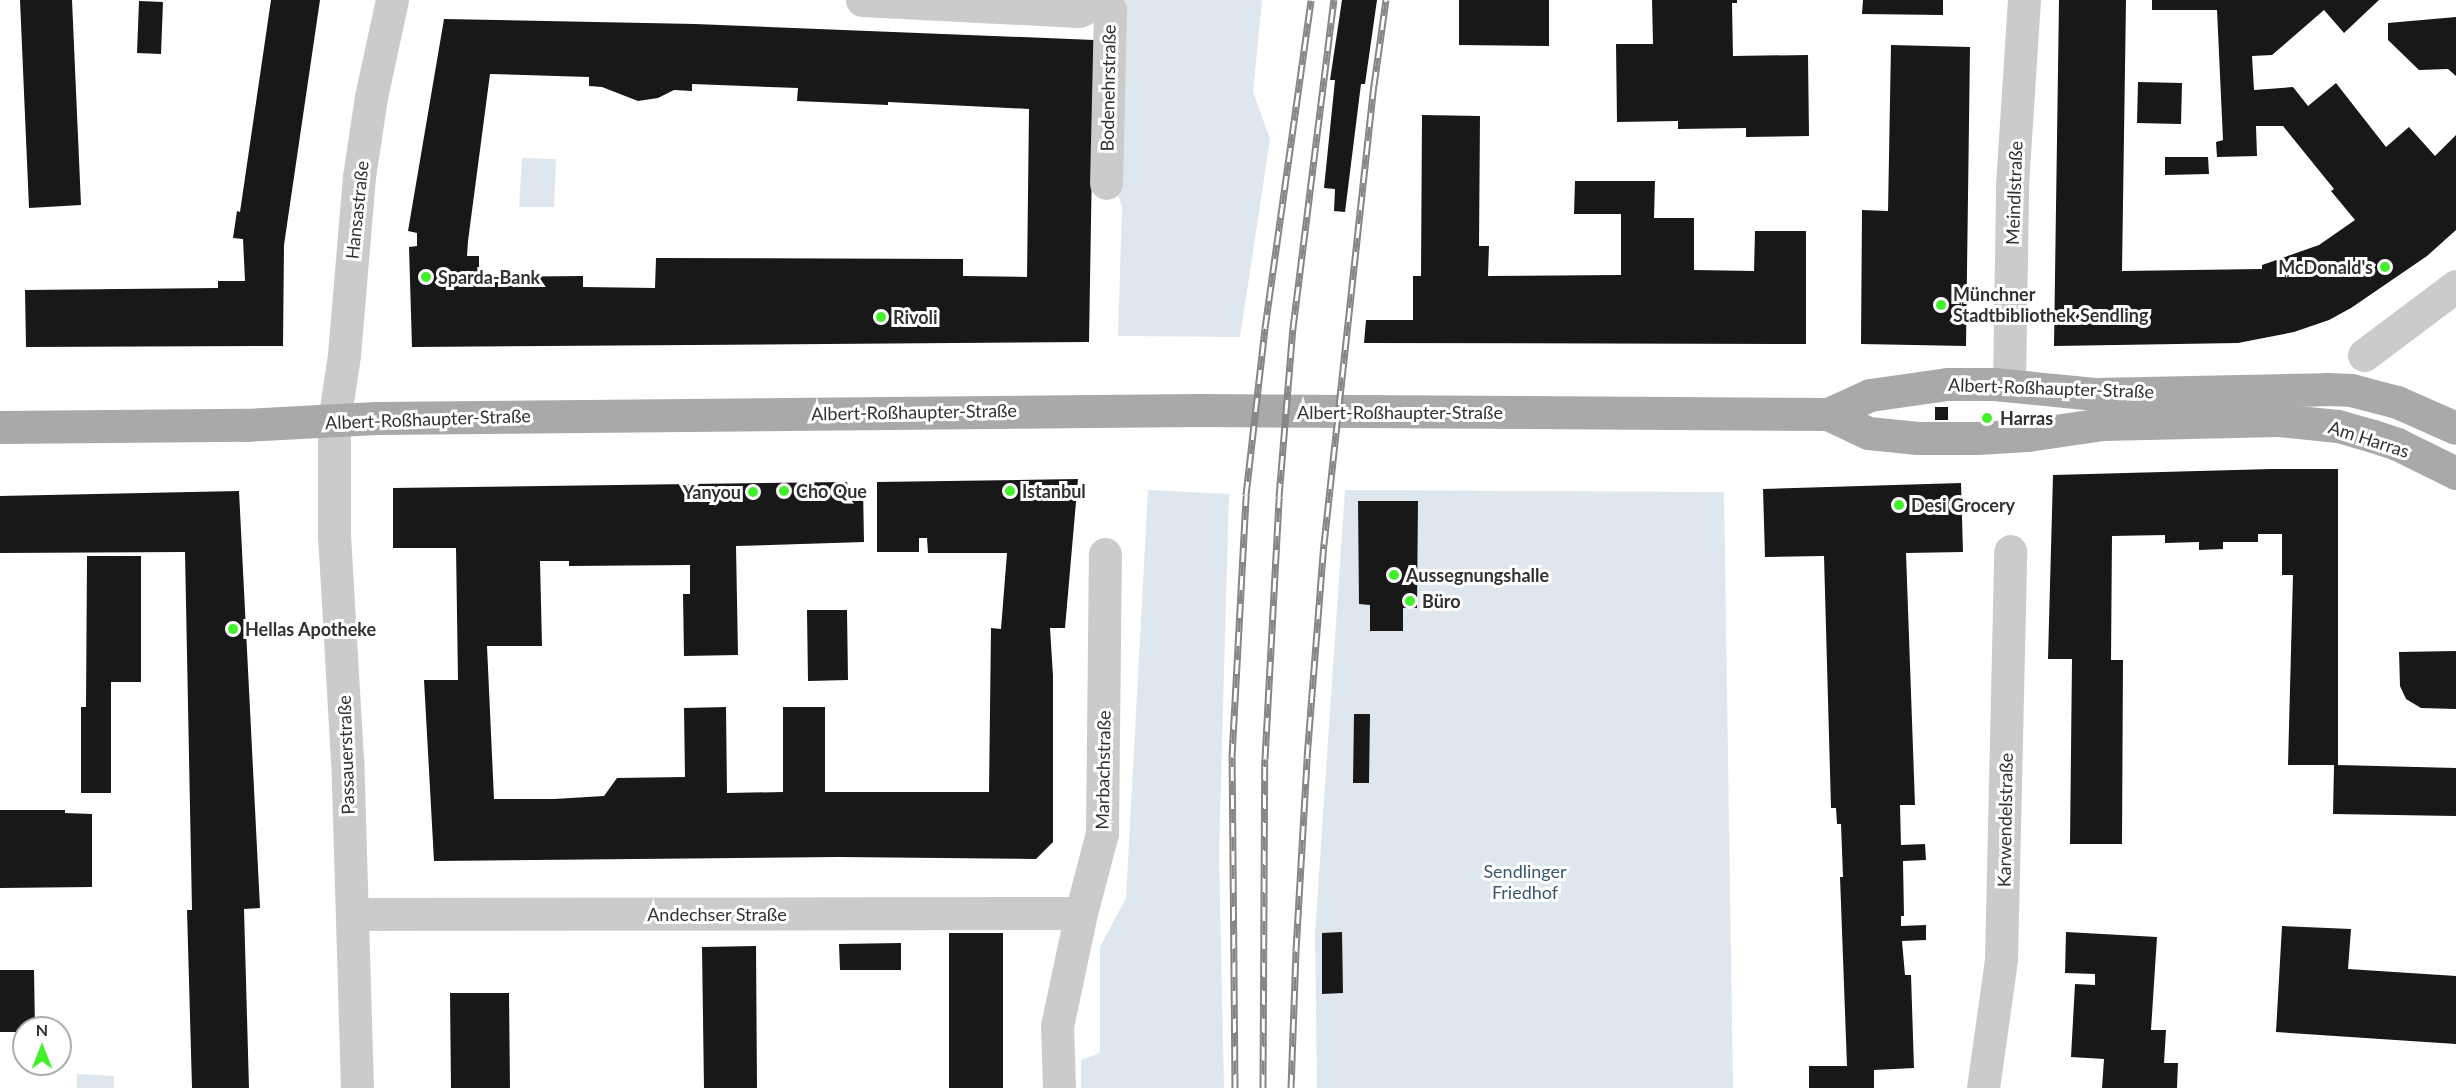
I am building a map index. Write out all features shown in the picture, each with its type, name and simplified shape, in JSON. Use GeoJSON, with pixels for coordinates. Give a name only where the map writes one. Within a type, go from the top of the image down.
{"type":"FeatureCollection","features":[{"type":"Feature","properties":{"kind":"main road","name":"Albert-Roßhaupter-Straße"},"geometry":{"type":"LineString","coordinates":[[0,427],[334,422],[376,418],[1199,410],[1828,414],[1870,395],[1917,386],[1977,383],[2095,394],[2278,405]]}},
{"type":"Feature","properties":{"kind":"main road","name":"Am Harras"},"geometry":{"type":"LineString","coordinates":[[2278,405],[2351,390],[2397,402],[2456,428]]}},
{"type":"Feature","properties":{"kind":"main road","name":"Albert-Roßhaupter-Straße"},"geometry":{"type":"LineString","coordinates":[[1828,414],[1868,433],[1918,438],[2027,435],[2078,426],[2134,423],[2278,405]]}},
{"type":"Feature","properties":{"kind":"main road","name":"Am Harras"},"geometry":{"type":"LineString","coordinates":[[2278,405],[2397,444],[2456,473]]}},
{"type":"Feature","properties":{"kind":"street","name":"Hansastraße"},"geometry":{"type":"LineString","coordinates":[[334,422],[344,355],[359,177],[371,98],[392,0]]}},
{"type":"Feature","properties":{"kind":"street"},"geometry":{"type":"LineString","coordinates":[[862,0],[1079,11],[1097,1]]}},
{"type":"Feature","properties":{"kind":"street","name":"Meindlstraße"},"geometry":{"type":"LineString","coordinates":[[2009,386],[2012,186],[2024,0]]}},
{"type":"Feature","properties":{"kind":"street","name":"Bodenehrstraße"},"geometry":{"type":"LineString","coordinates":[[1097,1],[1110,10],[1106,183]]}},
{"type":"Feature","properties":{"kind":"street"},"geometry":{"type":"LineString","coordinates":[[2364,355],[2456,286]]}},
{"type":"Feature","properties":{"kind":"street","name":"Passauerstraße"},"geometry":{"type":"LineString","coordinates":[[334,422],[334,537],[344,694],[357,1088]]}},
{"type":"Feature","properties":{"kind":"street","name":"Karwendelstraße"},"geometry":{"type":"LineString","coordinates":[[1983,1088],[2001,960],[2010,550]]}},
{"type":"Feature","properties":{"kind":"street","name":"Marbachstraße"},"geometry":{"type":"LineString","coordinates":[[1059,1088],[1057,1026],[1081,913],[1102,833],[1105,554]]}},
{"type":"Feature","properties":{"kind":"street","name":"Andechser Straße"},"geometry":{"type":"LineString","coordinates":[[353,914],[1081,913]]}},
{"type":"Feature","properties":{"kind":"green space"},"geometry":{"type":"Polygon","coordinates":[[[1118,0],[1262,0],[1253,92],[1270,139],[1240,337],[1118,336],[1122,208],[1115,182],[1118,0]]]}},
{"type":"Feature","properties":{"kind":"green space"},"geometry":{"type":"Polygon","coordinates":[[[522,158],[556,159],[554,207],[519,207],[522,158]]]}},
{"type":"Feature","properties":{"kind":"green space"},"geometry":{"type":"Polygon","coordinates":[[[1148,490],[1229,494],[1219,853],[1224,1088],[1081,1088],[1081,1060],[1100,1053],[1100,947],[1126,898],[1148,490]]]}},
{"type":"Feature","properties":{"kind":"green space","name":"Sendlinger Friedhof"},"geometry":{"type":"Polygon","coordinates":[[[1345,490],[1724,492],[1733,1088],[1317,1088],[1315,933],[1345,490]]]}},
{"type":"Feature","properties":{"kind":"green space"},"geometry":{"type":"Polygon","coordinates":[[[77,1074],[114,1076],[114,1088],[77,1088],[77,1074]]]}},
{"type":"Feature","properties":{"kind":"building"},"geometry":{"type":"Polygon","coordinates":[[[20,0],[72,0],[81,205],[29,208],[20,0]]]}},
{"type":"Feature","properties":{"kind":"building"},"geometry":{"type":"Polygon","coordinates":[[[271,0],[320,0],[284,245],[283,346],[26,347],[25,290],[218,288],[218,281],[245,281],[243,239],[233,238],[237,211],[240,212],[271,0]]]}},
{"type":"Feature","properties":{"kind":"building"},"geometry":{"type":"Polygon","coordinates":[[[1342,0],[1377,0],[1365,84],[1361,84],[1345,212],[1334,211],[1335,189],[1324,188],[1335,80],[1330,80],[1342,0]]]}},
{"type":"Feature","properties":{"kind":"building"},"geometry":{"type":"Polygon","coordinates":[[[1459,0],[1549,0],[1549,46],[1459,45],[1459,0]]]}},
{"type":"Feature","properties":{"kind":"building"},"geometry":{"type":"Polygon","coordinates":[[[1652,0],[1737,0],[1737,3],[1732,3],[1733,56],[1808,55],[1809,136],[1746,137],[1746,128],[1678,129],[1678,121],[1617,122],[1616,44],[1653,44],[1652,0]]]}},
{"type":"Feature","properties":{"kind":"building"},"geometry":{"type":"Polygon","coordinates":[[[1863,0],[1943,0],[1943,15],[1862,14],[1863,0]]]}},
{"type":"Feature","properties":{"kind":"building"},"geometry":{"type":"Polygon","coordinates":[[[2059,0],[2126,0],[2122,271],[2262,269],[2262,265],[2319,245],[2355,220],[2331,191],[2334,189],[2283,126],[2256,126],[2257,156],[2217,157],[2216,142],[2223,140],[2217,10],[2152,10],[2152,0],[2379,0],[2344,33],[2324,10],[2272,55],[2252,56],[2254,90],[2293,87],[2308,106],[2336,83],[2386,147],[2409,127],[2435,156],[2456,135],[2456,230],[2427,256],[2351,308],[2329,320],[2294,332],[2238,343],[2054,346],[2059,0]]]}},
{"type":"Feature","properties":{"kind":"building"},"geometry":{"type":"Polygon","coordinates":[[[139,1],[163,2],[161,54],[137,53],[139,1]]]}},
{"type":"Feature","properties":{"kind":"building"},"geometry":{"type":"Polygon","coordinates":[[[2456,17],[2456,76],[2448,69],[2419,70],[2388,40],[2388,23],[2456,17]]]}},
{"type":"Feature","properties":{"kind":"building"},"geometry":{"type":"Polygon","coordinates":[[[444,19],[695,24],[1094,40],[1089,342],[412,347],[409,247],[417,246],[417,233],[408,231],[444,19]],[[490,74],[467,256],[479,256],[479,277],[583,276],[583,287],[655,288],[656,258],[963,259],[963,276],[1027,277],[1029,109],[888,102],[888,105],[797,101],[798,88],[692,84],[692,91],[674,90],[658,98],[638,101],[602,87],[589,86],[589,77],[490,74]]]}},
{"type":"Feature","properties":{"kind":"building"},"geometry":{"type":"Polygon","coordinates":[[[1891,45],[1970,47],[1966,346],[1861,344],[1862,210],[1888,211],[1891,45]]]}},
{"type":"Feature","properties":{"kind":"building"},"geometry":{"type":"Polygon","coordinates":[[[2138,82],[2182,83],[2181,124],[2137,123],[2138,82]]]}},
{"type":"Feature","properties":{"kind":"building"},"geometry":{"type":"Polygon","coordinates":[[[1422,115],[1480,116],[1479,246],[1489,246],[1488,276],[1621,275],[1621,214],[1574,214],[1575,181],[1655,181],[1654,218],[1694,218],[1694,270],[1754,271],[1755,231],[1806,231],[1806,344],[1364,343],[1366,320],[1413,320],[1413,276],[1421,276],[1422,115]]]}},
{"type":"Feature","properties":{"kind":"building"},"geometry":{"type":"Polygon","coordinates":[[[2165,157],[2208,157],[2209,174],[2165,175],[2165,157]]]}},
{"type":"Feature","properties":{"kind":"building"},"geometry":{"type":"Polygon","coordinates":[[[1935,407],[1948,407],[1948,420],[1935,420],[1935,407]]]}},
{"type":"Feature","properties":{"kind":"building"},"geometry":{"type":"Polygon","coordinates":[[[2338,469],[2338,765],[2456,768],[2456,816],[2333,814],[2334,765],[2288,765],[2293,575],[2282,575],[2282,534],[2258,534],[2258,542],[2223,542],[2223,549],[2199,550],[2199,542],[2165,543],[2165,535],[2112,536],[2111,660],[2123,660],[2122,844],[2070,844],[2072,659],[2048,659],[2053,475],[2338,469]]]}},
{"type":"Feature","properties":{"kind":"building"},"geometry":{"type":"Polygon","coordinates":[[[1078,479],[1065,628],[1050,628],[1053,676],[1053,842],[1036,859],[839,857],[434,861],[424,680],[458,680],[456,548],[393,548],[393,488],[847,482],[848,487],[863,487],[864,542],[736,546],[738,655],[684,656],[683,594],[690,594],[690,565],[569,566],[569,561],[540,561],[542,646],[487,646],[494,799],[554,799],[604,796],[617,778],[685,777],[684,708],[726,707],[727,793],[783,792],[783,707],[825,707],[825,792],[989,792],[991,628],[1001,629],[1007,553],[928,553],[927,538],[919,538],[919,552],[877,552],[877,482],[1078,479]]]}},
{"type":"Feature","properties":{"kind":"building"},"geometry":{"type":"Polygon","coordinates":[[[1961,483],[1963,552],[1906,553],[1915,805],[1900,805],[1901,845],[1925,844],[1926,860],[1903,861],[1904,916],[1901,916],[1901,926],[1926,925],[1926,940],[1902,941],[1905,975],[1911,975],[1914,1068],[1874,1070],[1874,1088],[1809,1088],[1809,1066],[1847,1066],[1840,877],[1843,877],[1841,824],[1837,824],[1836,808],[1831,808],[1824,556],[1765,557],[1763,489],[1961,483]]]}},
{"type":"Feature","properties":{"kind":"building"},"geometry":{"type":"Polygon","coordinates":[[[239,491],[260,908],[244,909],[249,1088],[192,1088],[187,910],[192,910],[185,552],[0,553],[0,496],[239,491]]]}},
{"type":"Feature","properties":{"kind":"building","name":"Aussegnungshalle"},"geometry":{"type":"Polygon","coordinates":[[[1358,501],[1418,501],[1417,608],[1403,608],[1403,631],[1370,631],[1370,605],[1359,604],[1358,501]]]}},
{"type":"Feature","properties":{"kind":"building"},"geometry":{"type":"Polygon","coordinates":[[[87,556],[141,556],[141,682],[111,682],[111,793],[81,793],[81,707],[86,707],[87,556]]]}},
{"type":"Feature","properties":{"kind":"building"},"geometry":{"type":"Polygon","coordinates":[[[807,610],[847,610],[848,680],[808,681],[807,610]]]}},
{"type":"Feature","properties":{"kind":"building"},"geometry":{"type":"Polygon","coordinates":[[[2456,651],[2456,709],[2421,708],[2406,699],[2400,686],[2399,652],[2456,651]]]}},
{"type":"Feature","properties":{"kind":"building"},"geometry":{"type":"Polygon","coordinates":[[[1354,714],[1370,714],[1369,783],[1353,783],[1354,714]]]}},
{"type":"Feature","properties":{"kind":"building"},"geometry":{"type":"Polygon","coordinates":[[[0,810],[65,810],[65,813],[92,814],[92,887],[0,888],[0,810]]]}},
{"type":"Feature","properties":{"kind":"building"},"geometry":{"type":"Polygon","coordinates":[[[2282,926],[2351,929],[2348,969],[2456,976],[2456,1044],[2276,1032],[2282,926]]]}},
{"type":"Feature","properties":{"kind":"building"},"geometry":{"type":"Polygon","coordinates":[[[1342,932],[1343,993],[1322,994],[1322,933],[1342,932]]]}},
{"type":"Feature","properties":{"kind":"building"},"geometry":{"type":"Polygon","coordinates":[[[2066,932],[2157,937],[2151,1030],[2166,1030],[2164,1063],[2178,1063],[2177,1088],[2102,1088],[2104,1059],[2071,1057],[2075,984],[2095,985],[2095,974],[2065,973],[2066,932]]]}},
{"type":"Feature","properties":{"kind":"building"},"geometry":{"type":"Polygon","coordinates":[[[949,933],[1003,933],[1003,1088],[949,1088],[949,933]]]}},
{"type":"Feature","properties":{"kind":"building"},"geometry":{"type":"Polygon","coordinates":[[[901,943],[901,970],[840,970],[839,944],[901,943]]]}},
{"type":"Feature","properties":{"kind":"building"},"geometry":{"type":"Polygon","coordinates":[[[756,946],[757,1088],[704,1088],[702,947],[756,946]]]}},
{"type":"Feature","properties":{"kind":"building"},"geometry":{"type":"Polygon","coordinates":[[[0,970],[34,970],[35,1016],[12,1016],[12,1032],[0,1032],[0,970]]]}},
{"type":"Feature","properties":{"kind":"building"},"geometry":{"type":"Polygon","coordinates":[[[450,993],[509,993],[510,1088],[451,1088],[450,993]]]}},
{"type":"Feature","properties":{"kind":"railway"},"geometry":{"type":"LineString","coordinates":[[1235,1088],[1232,757],[1246,495],[1265,328],[1311,0]]}},
{"type":"Feature","properties":{"kind":"railway"},"geometry":{"type":"LineString","coordinates":[[1263,1088],[1265,759],[1279,497],[1293,328],[1334,0]]}},
{"type":"Feature","properties":{"kind":"railway"},"geometry":{"type":"LineString","coordinates":[[1291,1088],[1307,758],[1324,544],[1374,85],[1386,0]]}},
{"type":"Feature","properties":{"kind":"place","name":"McDonald's"},"geometry":{"type":"Point","coordinates":[2385,267]}},
{"type":"Feature","properties":{"kind":"place","name":"Sparda-Bank"},"geometry":{"type":"Point","coordinates":[426,277]}},
{"type":"Feature","properties":{"kind":"place","name":"Münchner Stadtbibliothek Sendling"},"geometry":{"type":"Point","coordinates":[1941,305]}},
{"type":"Feature","properties":{"kind":"place","name":"Rivoli"},"geometry":{"type":"Point","coordinates":[881,317]}},
{"type":"Feature","properties":{"kind":"place","name":"Harras"},"geometry":{"type":"Point","coordinates":[1987,418]}},
{"type":"Feature","properties":{"kind":"place","name":"Cho Que"},"geometry":{"type":"Point","coordinates":[784,491]}},
{"type":"Feature","properties":{"kind":"place","name":"Istanbul"},"geometry":{"type":"Point","coordinates":[1010,491]}},
{"type":"Feature","properties":{"kind":"place","name":"Yanyou"},"geometry":{"type":"Point","coordinates":[753,492]}},
{"type":"Feature","properties":{"kind":"place","name":"Desi Grocery"},"geometry":{"type":"Point","coordinates":[1899,505]}},
{"type":"Feature","properties":{"kind":"place","name":"Aussegnungshalle"},"geometry":{"type":"Point","coordinates":[1394,575]}},
{"type":"Feature","properties":{"kind":"place","name":"Büro"},"geometry":{"type":"Point","coordinates":[1410,601]}},
{"type":"Feature","properties":{"kind":"place","name":"Hellas Apotheke"},"geometry":{"type":"Point","coordinates":[233,629]}}]}
